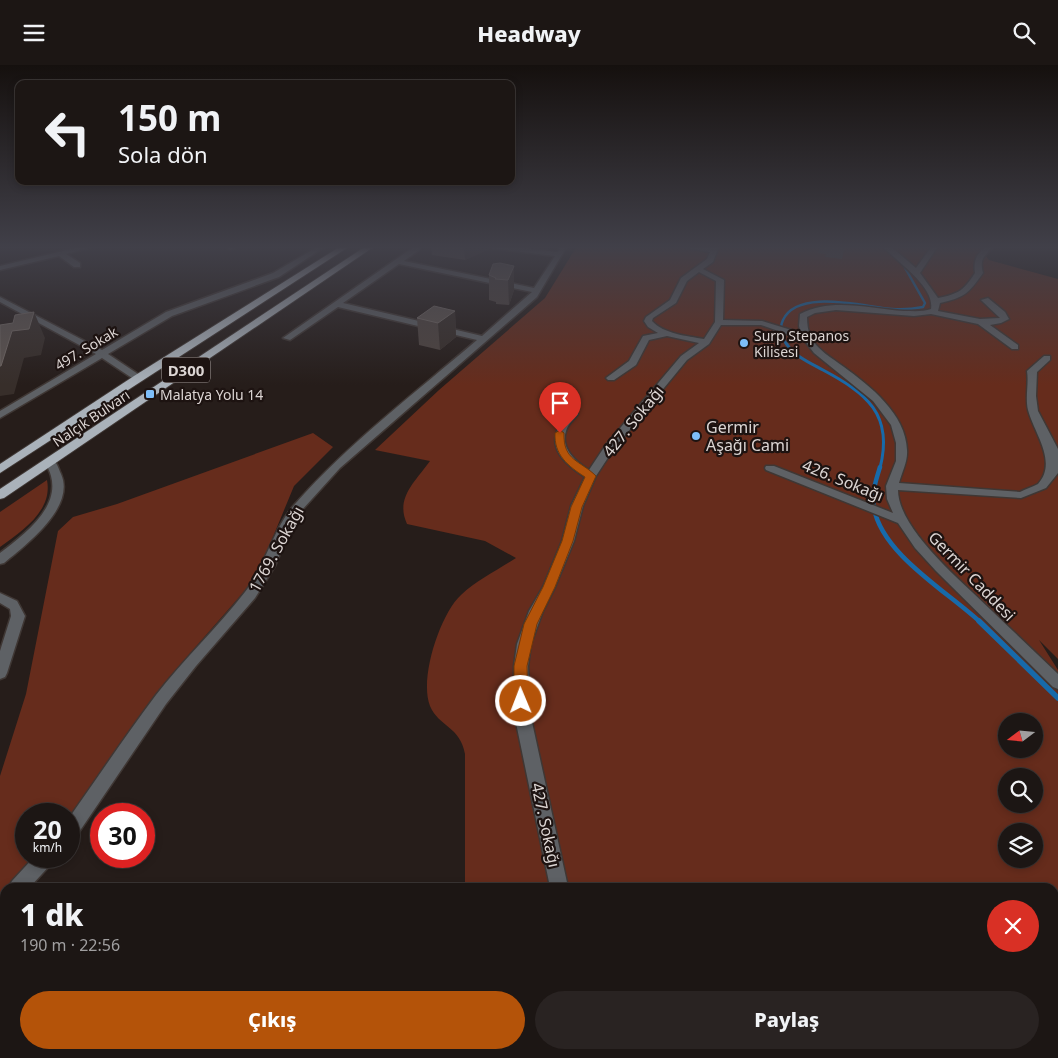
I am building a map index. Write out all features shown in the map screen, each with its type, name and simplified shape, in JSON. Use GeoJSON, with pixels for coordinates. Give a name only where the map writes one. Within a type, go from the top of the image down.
{"type":"FeatureCollection","features":[{"type":"Feature","properties":{"kind":"highway","name":"Nalçık Bulvarı"},"geometry":{"type":"LineString","coordinates":[[0,469],[273,292]]}},
{"type":"Feature","properties":{"kind":"highway","name":"Nalçık Bulvarı"},"geometry":{"type":"LineString","coordinates":[[0,495],[302,292]]}},
{"type":"Feature","properties":{"kind":"street","name":"497. Sokak"},"geometry":{"type":"LineString","coordinates":[[0,415],[170,313],[225,292]]}},
{"type":"Feature","properties":{"kind":"street"},"geometry":{"type":"LineString","coordinates":[[286,338],[353,292]]}},
{"type":"Feature","properties":{"kind":"street","name":"1769. Sokağı"},"geometry":{"type":"LineString","coordinates":[[80,816],[161,700],[191,661],[250,595],[269,566],[283,532],[297,508],[336,466],[484,339],[535,292]]}},
{"type":"Feature","properties":{"kind":"street"},"geometry":{"type":"LineString","coordinates":[[678,292],[673,301],[649,319],[648,323],[652,327],[668,333],[706,342]]}},
{"type":"Feature","properties":{"kind":"street"},"geometry":{"type":"LineString","coordinates":[[720,292],[719,322],[762,323],[807,338]]}},
{"type":"Feature","properties":{"kind":"street"},"geometry":{"type":"LineString","coordinates":[[927,292],[934,306],[979,321],[997,322],[1005,319],[1002,314],[984,299]]}},
{"type":"Feature","properties":{"kind":"street"},"geometry":{"type":"LineString","coordinates":[[964,292],[913,314],[848,308],[820,309],[802,316],[803,329],[807,338],[820,354],[872,395],[896,425],[900,434],[902,453],[892,486],[1021,495],[1042,486],[1053,472],[1056,457],[1054,449],[1033,411],[1030,397],[1033,380],[1032,371],[1047,358]]}},
{"type":"Feature","properties":{"kind":"street"},"geometry":{"type":"LineString","coordinates":[[0,299],[102,354],[138,378]]}},
{"type":"Feature","properties":{"kind":"street"},"geometry":{"type":"LineString","coordinates":[[337,303],[484,339]]}},
{"type":"Feature","properties":{"kind":"street"},"geometry":{"type":"LineString","coordinates":[[979,321],[1015,347]]}},
{"type":"Feature","properties":{"kind":"street","name":"427. Sokağı"},"geometry":{"type":"LineString","coordinates":[[558,883],[522,713],[521,666],[530,624],[549,587],[568,541],[577,507],[591,476],[609,448],[684,359],[706,342],[719,322]]}},
{"type":"Feature","properties":{"kind":"street"},"geometry":{"type":"LineString","coordinates":[[611,378],[633,363],[646,338],[668,333]]}},
{"type":"Feature","properties":{"kind":"street"},"geometry":{"type":"LineString","coordinates":[[573,414],[561,428],[559,444],[569,461],[591,476]]}},
{"type":"Feature","properties":{"kind":"street"},"geometry":{"type":"LineString","coordinates":[[0,560],[36,529],[51,509],[58,483],[54,468],[50,462]]}},
{"type":"Feature","properties":{"kind":"street","name":"426. Sokağı"},"geometry":{"type":"LineString","coordinates":[[770,468],[904,521]]}},
{"type":"Feature","properties":{"kind":"street","name":"Germir Caddesi"},"geometry":{"type":"LineString","coordinates":[[892,486],[893,499],[904,521],[934,562],[1058,683]]}},
{"type":"Feature","properties":{"kind":"street"},"geometry":{"type":"LineString","coordinates":[[0,598],[12,603],[18,615],[0,673]]}},
{"type":"Feature","properties":{"kind":"street"},"geometry":{"type":"LineString","coordinates":[[22,883],[36,868]]}},
{"type":"Feature","properties":{"kind":"shaded area"},"geometry":{"type":"Polygon","coordinates":[[[548,292],[1058,292],[1058,659],[1039,640],[1058,670],[1058,883],[465,883],[465,754],[459,738],[434,713],[430,706],[427,694],[429,664],[439,631],[453,604],[474,585],[516,558],[485,541],[407,524],[403,506],[405,498],[413,483],[430,461],[375,450],[439,390],[545,298],[548,292]]]}},
{"type":"Feature","properties":{"kind":"shaded area"},"geometry":{"type":"Polygon","coordinates":[[[313,433],[333,447],[294,486],[256,578],[165,682],[80,809],[80,803],[15,803],[15,868],[32,868],[19,883],[0,883],[0,776],[26,694],[58,531],[73,517],[117,504],[313,433]]]}},
{"type":"Feature","properties":{"kind":"shaded area"},"geometry":{"type":"Polygon","coordinates":[[[47,480],[48,491],[41,511],[26,527],[0,547],[0,512],[47,480]]]}},
{"type":"Feature","properties":{"kind":"building"},"geometry":{"type":"Polygon","coordinates":[[[434,306],[455,311],[438,323],[417,318],[434,306]]]}},
{"type":"Feature","properties":{"kind":"building"},"geometry":{"type":"Polygon","coordinates":[[[34,312],[29,329],[12,331],[0,366],[0,325],[13,323],[15,315],[34,312]]]}},
{"type":"Feature","properties":{"kind":"waterway"},"geometry":{"type":"LineString","coordinates":[[787,345],[781,333],[783,320],[791,310],[802,305],[817,302],[833,302],[880,308],[908,309],[923,307],[925,303],[919,292]]}},
{"type":"Feature","properties":{"kind":"waterway"},"geometry":{"type":"LineString","coordinates":[[786,343],[793,352],[803,359],[852,387],[873,407],[883,433],[880,468]]}},
{"type":"Feature","properties":{"kind":"waterway"},"geometry":{"type":"LineString","coordinates":[[880,467],[874,487],[873,503],[880,525],[889,541],[918,571],[980,622]]}},
{"type":"Feature","properties":{"kind":"waterway"},"geometry":{"type":"LineString","coordinates":[[979,621],[1058,698]]}},
{"type":"Feature","properties":{"kind":"place","name":"Surp Stepanos Kilisesi"},"geometry":{"type":"Point","coordinates":[744,343]}},
{"type":"Feature","properties":{"kind":"place","name":"Malatya Yolu 14"},"geometry":{"type":"Point","coordinates":[150,394]}},
{"type":"Feature","properties":{"kind":"place","name":"Germir Aşağı Cami"},"geometry":{"type":"Point","coordinates":[696,436]}},
{"type":"Feature","properties":{"kind":"route"},"geometry":{"type":"LineString","coordinates":[[521,701],[521,666],[524,644],[530,624],[549,587],[568,541],[577,507],[591,476],[575,466],[564,455],[559,444],[560,433]]}}]}
